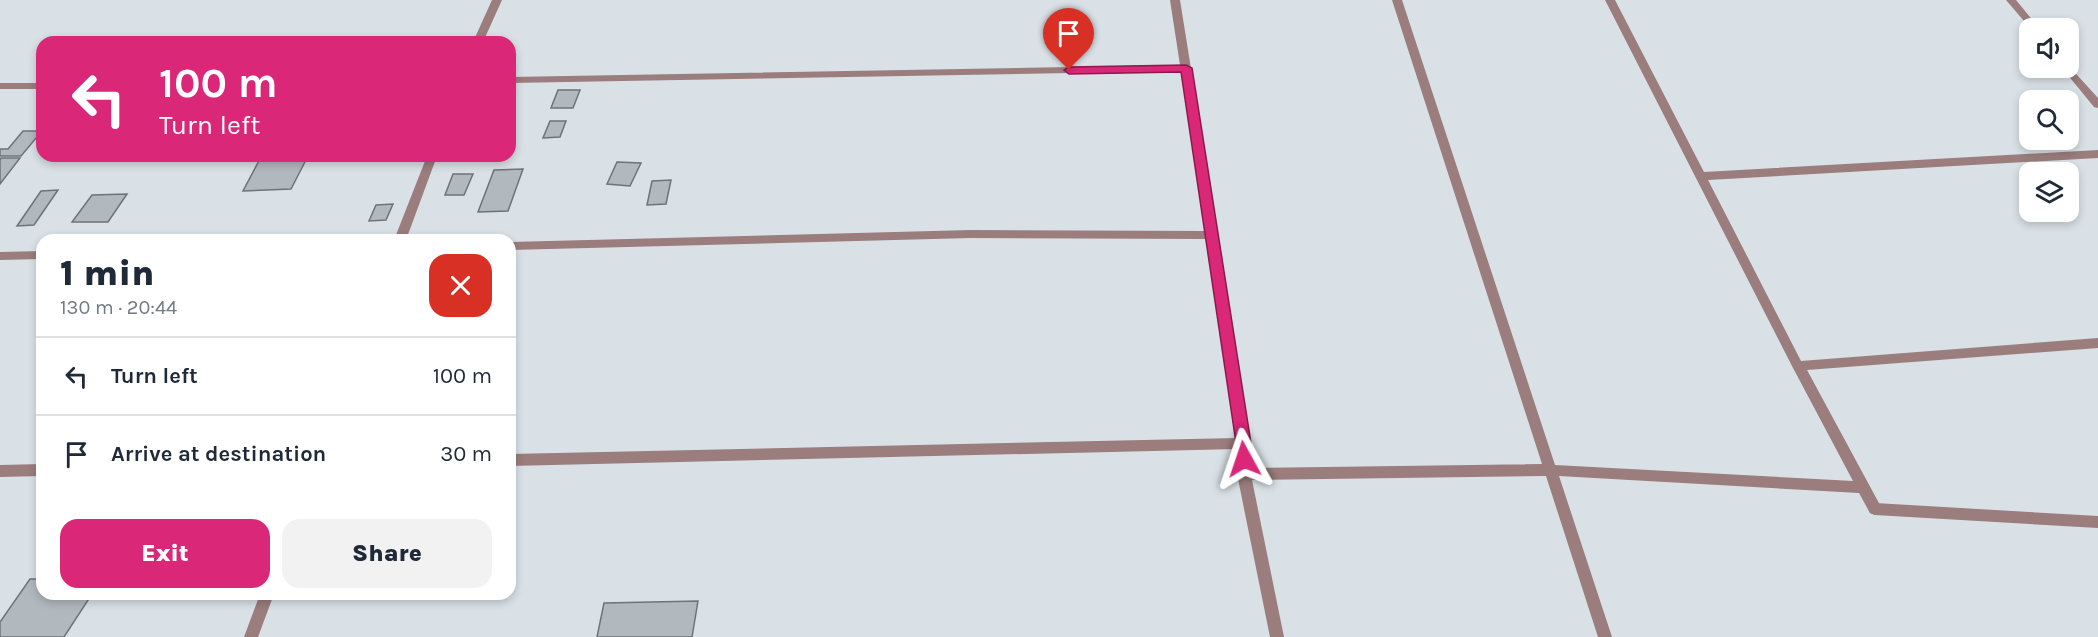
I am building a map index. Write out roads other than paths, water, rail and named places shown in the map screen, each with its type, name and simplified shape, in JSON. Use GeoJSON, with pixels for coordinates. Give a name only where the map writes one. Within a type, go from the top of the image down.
{"type":"FeatureCollection","features":[{"type":"Feature","properties":{"kind":"street"},"geometry":{"type":"LineString","coordinates":[[480,36],[497,0]]}},
{"type":"Feature","properties":{"kind":"street"},"geometry":{"type":"LineString","coordinates":[[1175,0],[1244,443],[1244,474],[1277,637]]}},
{"type":"Feature","properties":{"kind":"street"},"geometry":{"type":"LineString","coordinates":[[1397,0],[1605,637]]}},
{"type":"Feature","properties":{"kind":"street"},"geometry":{"type":"LineString","coordinates":[[1610,0],[1798,366],[1875,509],[2098,522]]}},
{"type":"Feature","properties":{"kind":"street"},"geometry":{"type":"LineString","coordinates":[[2011,0],[2026,18]]}},
{"type":"Feature","properties":{"kind":"street"},"geometry":{"type":"LineString","coordinates":[[516,80],[1186,68]]}},
{"type":"Feature","properties":{"kind":"street"},"geometry":{"type":"LineString","coordinates":[[2075,78],[2098,105]]}},
{"type":"Feature","properties":{"kind":"street"},"geometry":{"type":"LineString","coordinates":[[0,86],[36,86]]}},
{"type":"Feature","properties":{"kind":"street"},"geometry":{"type":"LineString","coordinates":[[1702,176],[2098,154]]}},
{"type":"Feature","properties":{"kind":"street"},"geometry":{"type":"LineString","coordinates":[[402,234],[430,162]]}},
{"type":"Feature","properties":{"kind":"street"},"geometry":{"type":"LineString","coordinates":[[516,246],[971,234],[1211,235]]}},
{"type":"Feature","properties":{"kind":"street"},"geometry":{"type":"LineString","coordinates":[[0,256],[36,255]]}},
{"type":"Feature","properties":{"kind":"street"},"geometry":{"type":"LineString","coordinates":[[1798,366],[2098,343]]}},
{"type":"Feature","properties":{"kind":"street"},"geometry":{"type":"LineString","coordinates":[[516,460],[1244,443]]}},
{"type":"Feature","properties":{"kind":"street"},"geometry":{"type":"LineString","coordinates":[[0,471],[36,470]]}},
{"type":"Feature","properties":{"kind":"street"},"geometry":{"type":"LineString","coordinates":[[1244,474],[1550,470],[1864,487]]}},
{"type":"Feature","properties":{"kind":"street"},"geometry":{"type":"LineString","coordinates":[[251,637],[265,600]]}}]}
